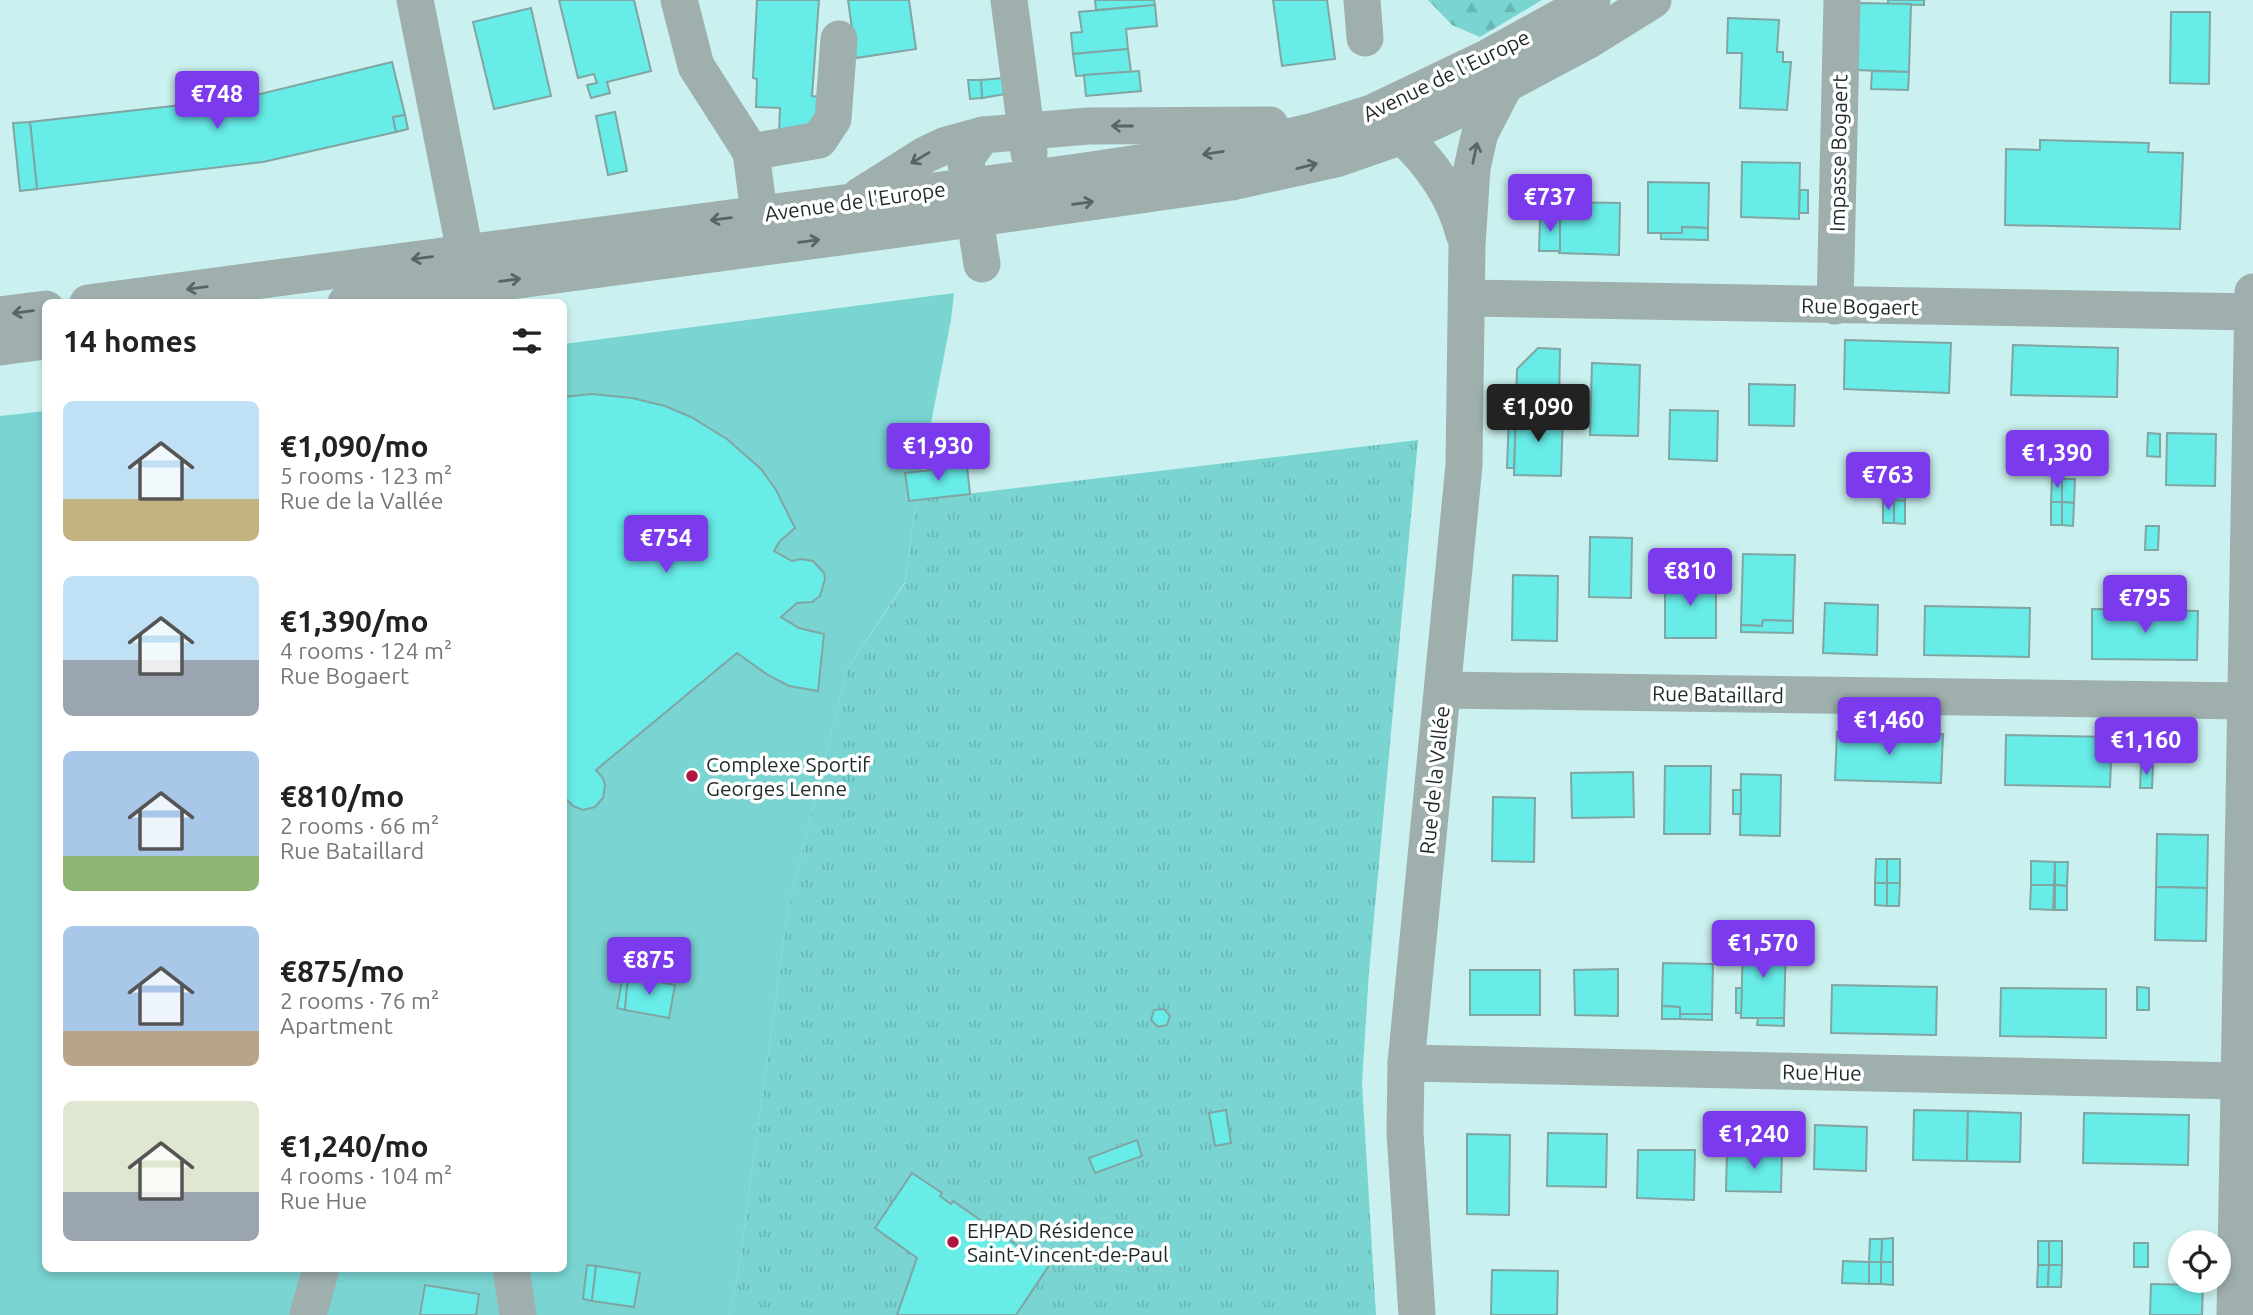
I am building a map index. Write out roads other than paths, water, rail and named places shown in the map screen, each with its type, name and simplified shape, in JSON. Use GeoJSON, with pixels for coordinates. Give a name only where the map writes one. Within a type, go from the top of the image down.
{"type":"FeatureCollection","features":[{"type":"Feature","properties":{"kind":"street"},"geometry":{"type":"LineString","coordinates":[[415,0],[469,269]]}},
{"type":"Feature","properties":{"kind":"street"},"geometry":{"type":"LineString","coordinates":[[679,0],[696,66],[751,152],[761,231]]}},
{"type":"Feature","properties":{"kind":"street"},"geometry":{"type":"LineString","coordinates":[[1009,0],[1035,194]]}},
{"type":"Feature","properties":{"kind":"street"},"geometry":{"type":"LineString","coordinates":[[1362,0],[1365,38]]}},
{"type":"Feature","properties":{"kind":"street","name":"Avenue de l'Europe"},"geometry":{"type":"LineString","coordinates":[[1035,194],[1283,139],[1372,113],[1437,83],[1592,0]]}},
{"type":"Feature","properties":{"kind":"street","name":"Avenue de l'Europe"},"geometry":{"type":"LineString","coordinates":[[133,299],[469,269],[1035,194],[1260,177],[1336,159],[1402,136],[1587,41],[1654,0]]}},
{"type":"Feature","properties":{"kind":"street","name":"Impasse Bogaert"},"geometry":{"type":"LineString","coordinates":[[1835,306],[1842,0]]}},
{"type":"Feature","properties":{"kind":"street"},"geometry":{"type":"LineString","coordinates":[[751,152],[819,140],[833,119],[839,39]]}},
{"type":"Feature","properties":{"kind":"street","name":"Rue de la Vallée"},"geometry":{"type":"LineString","coordinates":[[1417,1315],[1405,1133],[1406,1063],[1464,465],[1467,246],[1472,168],[1486,119],[1505,85]]}},
{"type":"Feature","properties":{"kind":"street"},"geometry":{"type":"LineString","coordinates":[[850,202],[935,150],[983,135],[1088,126],[1337,124]]}},
{"type":"Feature","properties":{"kind":"street"},"geometry":{"type":"LineString","coordinates":[[982,264],[965,163],[983,135]]}},
{"type":"Feature","properties":{"kind":"street","name":"Rue de la Vallée"},"geometry":{"type":"LineString","coordinates":[[1402,136],[1421,154],[1441,181],[1457,213],[1467,246]]}},
{"type":"Feature","properties":{"kind":"street","name":"Avenue de l'Europe"},"geometry":{"type":"LineString","coordinates":[[761,231],[850,202],[970,202]]}},
{"type":"Feature","properties":{"kind":"street","name":"Avenue de l'Europe"},"geometry":{"type":"LineString","coordinates":[[400,299],[427,297],[469,269]]}},
{"type":"Feature","properties":{"kind":"street"},"geometry":{"type":"LineString","coordinates":[[2235,1315],[2245,1214],[2239,1081],[2253,292]]}},
{"type":"Feature","properties":{"kind":"street","name":"Rue Bogaert"},"geometry":{"type":"LineString","coordinates":[[1468,298],[2253,312]]}},
{"type":"Feature","properties":{"kind":"street"},"geometry":{"type":"LineString","coordinates":[[0,315],[42,310]]}},
{"type":"Feature","properties":{"kind":"street"},"geometry":{"type":"LineString","coordinates":[[0,347],[42,342]]}},
{"type":"Feature","properties":{"kind":"street","name":"Rue Bataillard"},"geometry":{"type":"LineString","coordinates":[[1443,690],[2245,701]]}},
{"type":"Feature","properties":{"kind":"street","name":"Rue Hue"},"geometry":{"type":"LineString","coordinates":[[1406,1063],[2239,1081]]}},
{"type":"Feature","properties":{"kind":"street"},"geometry":{"type":"LineString","coordinates":[[308,1315],[320,1272]]}},
{"type":"Feature","properties":{"kind":"street"},"geometry":{"type":"LineString","coordinates":[[511,1272],[517,1315]]}},
{"type":"Feature","properties":{"kind":"place","name":"Complexe Sportif Georges Lenne"},"geometry":{"type":"Point","coordinates":[692,776]}},
{"type":"Feature","properties":{"kind":"place","name":"EHPAD Résidence Saint-Vincent-de-Paul"},"geometry":{"type":"Point","coordinates":[953,1242]}}]}
